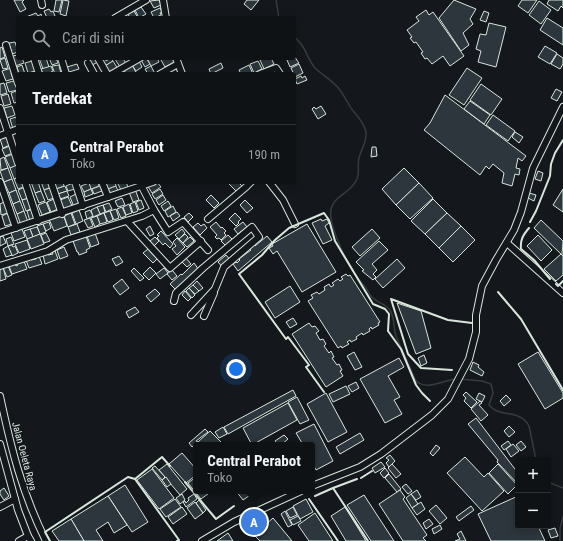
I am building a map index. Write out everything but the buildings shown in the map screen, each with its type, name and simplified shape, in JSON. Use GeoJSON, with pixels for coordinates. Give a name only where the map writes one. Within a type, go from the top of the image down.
{"type":"FeatureCollection","features":[{"type":"Feature","properties":{"kind":"street"},"geometry":{"type":"LineString","coordinates":[[118,16],[146,0]]}},
{"type":"Feature","properties":{"kind":"street"},"geometry":{"type":"LineString","coordinates":[[163,0],[165,16]]}},
{"type":"Feature","properties":{"kind":"street"},"geometry":{"type":"LineString","coordinates":[[6,45],[16,77]]}},
{"type":"Feature","properties":{"kind":"street"},"geometry":{"type":"LineString","coordinates":[[35,60],[38,72]]}},
{"type":"Feature","properties":{"kind":"street"},"geometry":{"type":"LineString","coordinates":[[61,60],[65,72]]}},
{"type":"Feature","properties":{"kind":"street"},"geometry":{"type":"LineString","coordinates":[[99,60],[106,72]]}},
{"type":"Feature","properties":{"kind":"street"},"geometry":{"type":"LineString","coordinates":[[116,72],[136,60]]}},
{"type":"Feature","properties":{"kind":"street"},"geometry":{"type":"LineString","coordinates":[[163,72],[177,61],[181,72]]}},
{"type":"Feature","properties":{"kind":"street"},"geometry":{"type":"LineString","coordinates":[[88,63],[93,72]]}},
{"type":"Feature","properties":{"kind":"street"},"geometry":{"type":"LineString","coordinates":[[265,72],[274,68],[277,68],[279,72]]}},
{"type":"Feature","properties":{"kind":"street"},"geometry":{"type":"LineString","coordinates":[[315,485],[360,467],[381,454],[432,415],[448,399],[454,390],[469,359],[476,332],[476,315],[482,286],[514,230],[521,212],[533,168],[563,107]]}},
{"type":"Feature","properties":{"kind":"street"},"geometry":{"type":"LineString","coordinates":[[0,108],[16,158]]}},
{"type":"Feature","properties":{"kind":"street"},"geometry":{"type":"LineString","coordinates":[[0,136],[16,130]]}},
{"type":"Feature","properties":{"kind":"street"},"geometry":{"type":"LineString","coordinates":[[0,182],[16,228]]}},
{"type":"Feature","properties":{"kind":"street"},"geometry":{"type":"LineString","coordinates":[[26,184],[38,222]]}},
{"type":"Feature","properties":{"kind":"street"},"geometry":{"type":"LineString","coordinates":[[52,184],[63,213]]}},
{"type":"Feature","properties":{"kind":"street"},"geometry":{"type":"LineString","coordinates":[[76,184],[82,206]]}},
{"type":"Feature","properties":{"kind":"street"},"geometry":{"type":"LineString","coordinates":[[103,184],[108,197]]}},
{"type":"Feature","properties":{"kind":"street"},"geometry":{"type":"LineString","coordinates":[[130,184],[131,189]]}},
{"type":"Feature","properties":{"kind":"street"},"geometry":{"type":"LineString","coordinates":[[0,233],[38,222],[149,184]]}},
{"type":"Feature","properties":{"kind":"street"},"geometry":{"type":"LineString","coordinates":[[208,219],[248,184]]}},
{"type":"Feature","properties":{"kind":"street"},"geometry":{"type":"LineString","coordinates":[[271,184],[283,200],[295,224]]}},
{"type":"Feature","properties":{"kind":"street"},"geometry":{"type":"LineString","coordinates":[[142,187],[168,232],[183,222],[208,250]]}},
{"type":"Feature","properties":{"kind":"street"},"geometry":{"type":"LineString","coordinates":[[0,266],[48,251],[66,240],[142,216],[154,210]]}},
{"type":"Feature","properties":{"kind":"street"},"geometry":{"type":"LineString","coordinates":[[127,220],[170,268],[201,242]]}},
{"type":"Feature","properties":{"kind":"street"},"geometry":{"type":"LineString","coordinates":[[174,302],[176,293],[214,258],[252,227],[259,237],[224,267],[204,316]]}},
{"type":"Feature","properties":{"kind":"street"},"geometry":{"type":"LineString","coordinates":[[507,243],[563,293]]}},
{"type":"Feature","properties":{"kind":"street"},"geometry":{"type":"LineString","coordinates":[[214,258],[222,270]]}},
{"type":"Feature","properties":{"kind":"street"},"geometry":{"type":"LineString","coordinates":[[191,315],[215,290]]}},
{"type":"Feature","properties":{"kind":"street","name":"Jalan Oeleta Raya"},"geometry":{"type":"LineString","coordinates":[[0,396],[18,473],[24,492],[46,541]]}},
{"type":"Feature","properties":{"kind":"street"},"geometry":{"type":"LineString","coordinates":[[0,444],[15,499],[30,538],[19,541]]}},
{"type":"Feature","properties":{"kind":"street"},"geometry":{"type":"LineString","coordinates":[[202,541],[234,522],[295,494]]}},
{"type":"Feature","properties":{"kind":"street"},"geometry":{"type":"LineString","coordinates":[[0,507],[15,499]]}},
{"type":"Feature","properties":{"kind":"waterway"},"geometry":{"type":"LineString","coordinates":[[276,0],[279,16]]}},
{"type":"Feature","properties":{"kind":"waterway"},"geometry":{"type":"LineString","coordinates":[[296,38],[304,48],[310,61],[316,69],[334,83],[341,92],[363,123],[366,132],[366,139],[358,161],[357,179],[354,185],[332,205],[332,224],[344,255],[356,276],[371,296],[390,310],[393,316],[396,336],[416,381],[421,384],[431,385],[456,379]]}},
{"type":"Feature","properties":{"kind":"waterway"},"geometry":{"type":"LineString","coordinates":[[460,379],[482,381],[491,384],[493,393],[489,405],[496,411],[515,415],[526,422],[529,426],[535,457]]}},
{"type":"Feature","properties":{"kind":"waterway"},"geometry":{"type":"LineString","coordinates":[[551,483],[563,488]]}},
{"type":"Feature","properties":{"kind":"waterway"},"geometry":{"type":"LineString","coordinates":[[560,541],[560,528],[563,517]]}},
{"type":"Feature","properties":{"kind":"wall"},"geometry":{"type":"LineString","coordinates":[[530,222],[550,176],[551,164],[555,153],[563,140]]}},
{"type":"Feature","properties":{"kind":"wall"},"geometry":{"type":"LineString","coordinates":[[324,392],[306,367],[309,365],[288,337],[286,339],[239,274],[262,255],[275,240],[289,228],[324,213],[329,220],[335,241],[373,304],[385,309],[389,314],[388,331],[401,349],[416,385],[430,401]]}},
{"type":"Feature","properties":{"kind":"wall"},"geometry":{"type":"LineString","coordinates":[[529,228],[522,238],[521,249],[534,260],[550,279]]}},
{"type":"Feature","properties":{"kind":"wall"},"geometry":{"type":"LineString","coordinates":[[556,284],[558,286],[563,281]]}},
{"type":"Feature","properties":{"kind":"wall"},"geometry":{"type":"LineString","coordinates":[[498,292],[521,319],[563,390]]}},
{"type":"Feature","properties":{"kind":"wall"},"geometry":{"type":"LineString","coordinates":[[452,370],[421,368],[408,354],[391,299],[448,320],[472,323]]}},
{"type":"Feature","properties":{"kind":"wall"},"geometry":{"type":"LineString","coordinates":[[135,479],[162,457],[170,466]]}},
{"type":"Feature","properties":{"kind":"wall"},"geometry":{"type":"LineString","coordinates":[[361,478],[372,471]]}},
{"type":"Feature","properties":{"kind":"wall"},"geometry":{"type":"LineString","coordinates":[[50,541],[45,532],[128,477],[135,479],[179,540],[177,541]]}},
{"type":"Feature","properties":{"kind":"wall"},"geometry":{"type":"LineString","coordinates":[[333,488],[357,479]]}},
{"type":"Feature","properties":{"kind":"wall"},"geometry":{"type":"LineString","coordinates":[[185,482],[193,492]]}},
{"type":"Feature","properties":{"kind":"wall"},"geometry":{"type":"LineString","coordinates":[[315,496],[333,488],[368,541]]}},
{"type":"Feature","properties":{"kind":"wall"},"geometry":{"type":"LineString","coordinates":[[195,494],[216,519],[234,506]]}},
{"type":"Feature","properties":{"kind":"wall"},"geometry":{"type":"LineString","coordinates":[[309,499],[338,541]]}},
{"type":"Feature","properties":{"kind":"place","name":"Central Perabot"},"geometry":{"type":"Point","coordinates":[254,522]}}]}
